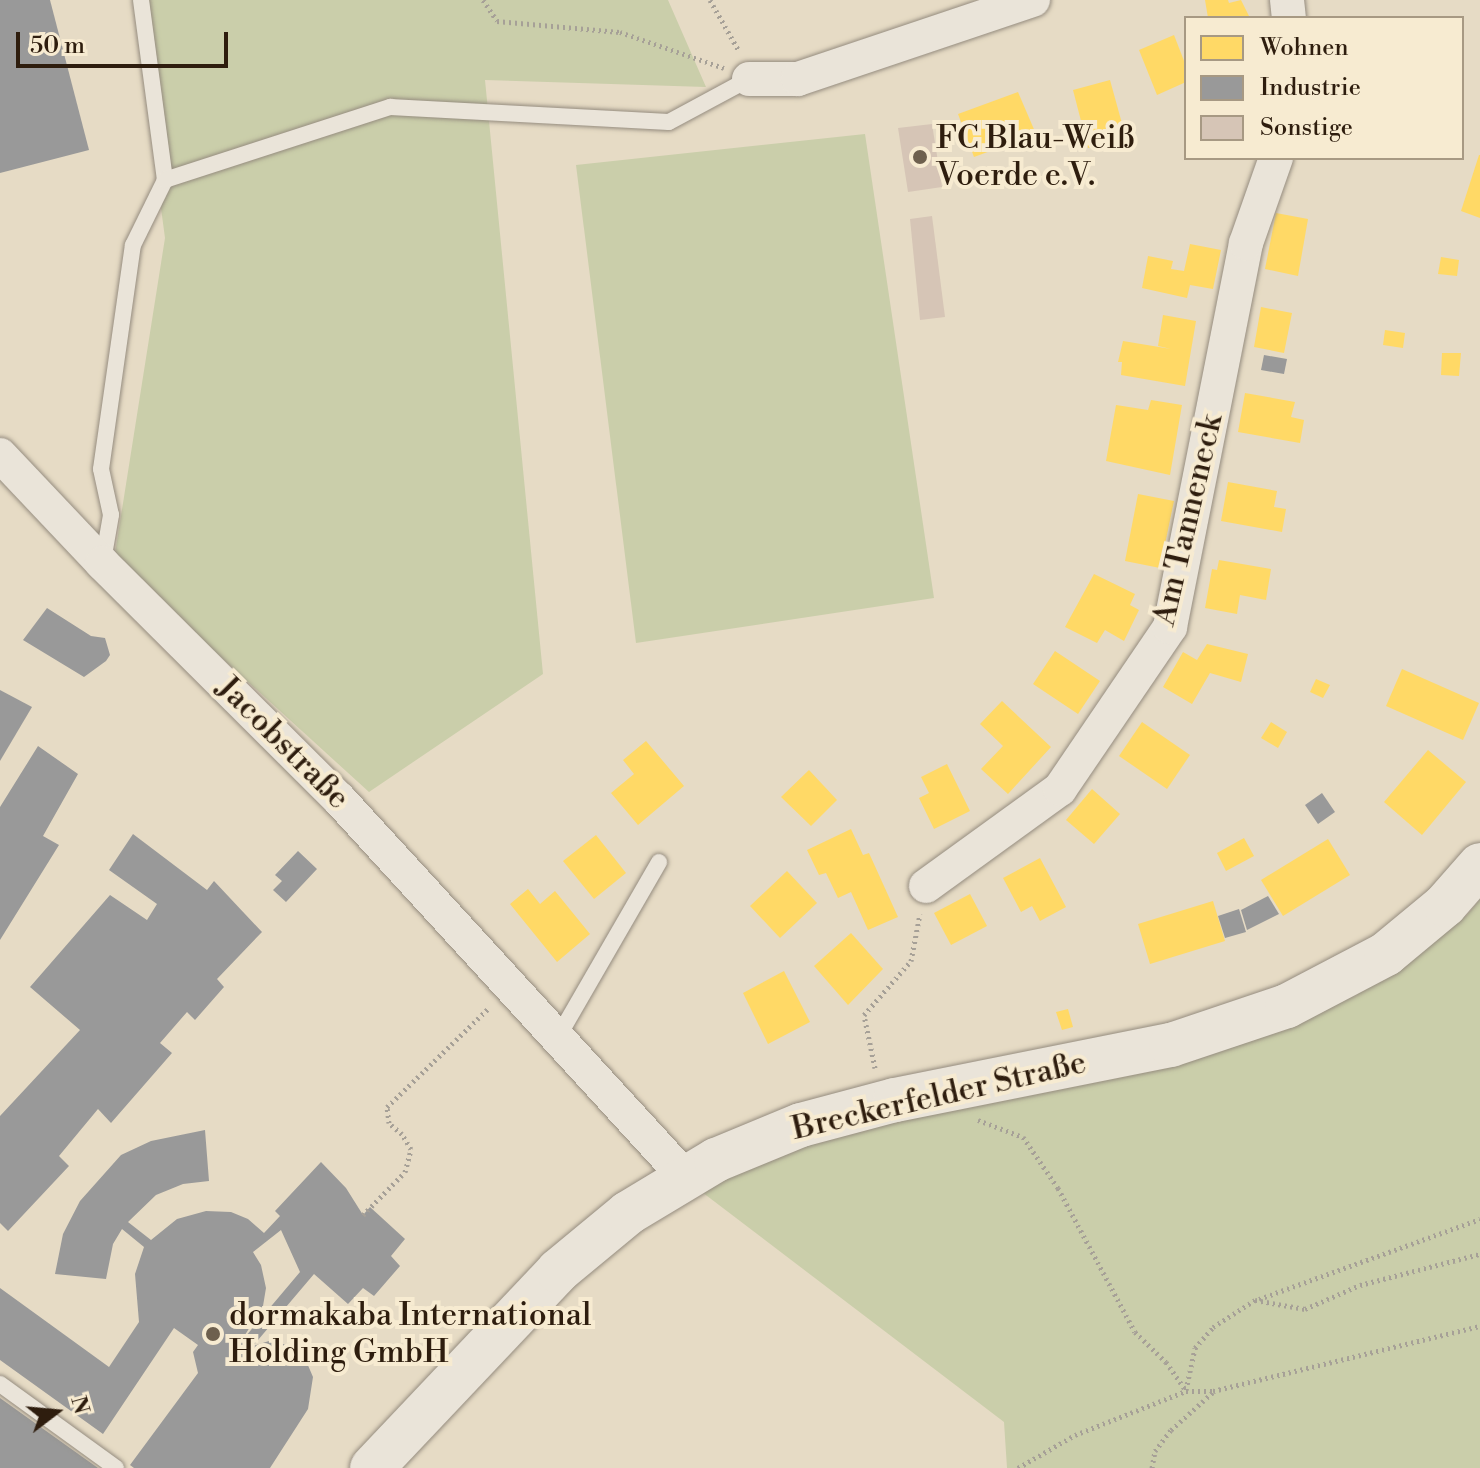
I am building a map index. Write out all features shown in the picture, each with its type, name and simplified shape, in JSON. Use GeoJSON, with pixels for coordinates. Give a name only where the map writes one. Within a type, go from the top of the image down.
{"type":"FeatureCollection","features":[{"type":"Feature","properties":{"kind":"main road","name":"Breckerfelder Straße"},"geometry":{"type":"LineString","coordinates":[[372,1468],[558,1271],[628,1213],[686,1178],[751,1143],[801,1125],[895,1100],[1171,1045],[1287,1006],[1386,954],[1445,905],[1480,865]]}},
{"type":"Feature","properties":{"kind":"street"},"geometry":{"type":"LineString","coordinates":[[752,79],[798,79],[1033,0]]}},
{"type":"Feature","properties":{"kind":"street","name":"Am Tanneneck"},"geometry":{"type":"LineString","coordinates":[[926,886],[1060,789],[1170,627],[1246,243],[1275,160]]}},
{"type":"Feature","properties":{"kind":"street","name":"Jacobstraße"},"geometry":{"type":"LineString","coordinates":[[0,455],[102,563],[339,799],[686,1178]]}},
{"type":"Feature","properties":{"kind":"lane"},"geometry":{"type":"LineString","coordinates":[[102,563],[111,515],[101,469],[133,245],[165,180],[141,0]]}},
{"type":"Feature","properties":{"kind":"lane"},"geometry":{"type":"LineString","coordinates":[[165,180],[390,107],[669,122],[752,79]]}},
{"type":"Feature","properties":{"kind":"lane"},"geometry":{"type":"LineString","coordinates":[[558,1037],[659,862]]}},
{"type":"Feature","properties":{"kind":"lane"},"geometry":{"type":"LineString","coordinates":[[0,1384],[116,1468]]}},
{"type":"Feature","properties":{"kind":"path"},"geometry":{"type":"LineString","coordinates":[[483,0],[497,21],[620,32],[752,79]]}},
{"type":"Feature","properties":{"kind":"path"},"geometry":{"type":"LineString","coordinates":[[710,0],[752,79]]}},
{"type":"Feature","properties":{"kind":"path"},"geometry":{"type":"LineString","coordinates":[[874,1067],[864,1015],[911,961],[926,886]]}},
{"type":"Feature","properties":{"kind":"path"},"geometry":{"type":"LineString","coordinates":[[363,1215],[405,1172],[411,1149],[402,1134],[389,1123],[387,1107],[513,988]]}},
{"type":"Feature","properties":{"kind":"path"},"geometry":{"type":"LineString","coordinates":[[946,1091],[968,1116],[1023,1137],[1058,1188],[1135,1332],[1166,1362],[1186,1391]]}},
{"type":"Feature","properties":{"kind":"path"},"geometry":{"type":"LineString","coordinates":[[1186,1391],[1195,1348],[1213,1327],[1255,1300],[1480,1219]]}},
{"type":"Feature","properties":{"kind":"path"},"geometry":{"type":"LineString","coordinates":[[1255,1300],[1305,1309],[1360,1285],[1480,1254]]}},
{"type":"Feature","properties":{"kind":"path"},"geometry":{"type":"LineString","coordinates":[[1018,1468],[1075,1435],[1186,1391],[1213,1391],[1480,1326]]}},
{"type":"Feature","properties":{"kind":"path"},"geometry":{"type":"LineString","coordinates":[[1152,1468],[1155,1451],[1171,1430],[1213,1391]]}},
{"type":"Feature","properties":{"kind":"green space"},"geometry":{"type":"Polygon","coordinates":[[[133,0],[668,0],[706,87],[485,80],[543,674],[369,792],[114,560],[165,238],[133,0]]]}},
{"type":"Feature","properties":{"kind":"green space"},"geometry":{"type":"Polygon","coordinates":[[[865,134],[934,598],[636,643],[576,165],[865,134]]]}},
{"type":"Feature","properties":{"kind":"green space"},"geometry":{"type":"Polygon","coordinates":[[[1480,899],[1480,1468],[1007,1468],[1004,1422],[694,1186],[884,1113],[1234,1036],[1355,996],[1467,915],[1480,899]]]}},
{"type":"Feature","properties":{"kind":"building: Wohnen"},"geometry":{"type":"Polygon","coordinates":[[[1205,0],[1228,0],[1229,3],[1241,0],[1249,16],[1208,16],[1205,0]]]}},
{"type":"Feature","properties":{"kind":"building: Wohnen"},"geometry":{"type":"Polygon","coordinates":[[[1174,35],[1184,61],[1184,83],[1157,95],[1139,50],[1174,35]]]}},
{"type":"Feature","properties":{"kind":"building: Wohnen"},"geometry":{"type":"Polygon","coordinates":[[[1110,80],[1126,138],[1088,148],[1073,90],[1110,80]]]}},
{"type":"Feature","properties":{"kind":"building: Wohnen"},"geometry":{"type":"Polygon","coordinates":[[[1018,92],[1036,134],[974,157],[958,114],[1018,92]]]}},
{"type":"Feature","properties":{"kind":"building: Wohnen"},"geometry":{"type":"Polygon","coordinates":[[[1480,155],[1480,218],[1461,211],[1480,155]]]}},
{"type":"Feature","properties":{"kind":"building: Wohnen"},"geometry":{"type":"Polygon","coordinates":[[[1276,213],[1308,219],[1298,276],[1265,269],[1276,213]]]}},
{"type":"Feature","properties":{"kind":"building: Wohnen"},"geometry":{"type":"Polygon","coordinates":[[[1190,244],[1221,250],[1213,289],[1190,285],[1187,298],[1142,288],[1148,256],[1173,261],[1171,269],[1184,271],[1190,244]]]}},
{"type":"Feature","properties":{"kind":"building: Wohnen"},"geometry":{"type":"Polygon","coordinates":[[[1441,257],[1459,260],[1457,276],[1438,274],[1441,257]]]}},
{"type":"Feature","properties":{"kind":"building: Wohnen"},"geometry":{"type":"Polygon","coordinates":[[[1261,307],[1292,313],[1284,353],[1254,347],[1261,307]]]}},
{"type":"Feature","properties":{"kind":"building: Wohnen"},"geometry":{"type":"Polygon","coordinates":[[[1163,315],[1196,321],[1185,386],[1121,375],[1122,362],[1118,362],[1123,341],[1171,349],[1158,346],[1163,315]]]}},
{"type":"Feature","properties":{"kind":"building: Wohnen"},"geometry":{"type":"Polygon","coordinates":[[[1385,330],[1405,333],[1403,348],[1383,345],[1385,330]]]}},
{"type":"Feature","properties":{"kind":"building: Wohnen"},"geometry":{"type":"Polygon","coordinates":[[[1442,353],[1461,353],[1459,376],[1441,375],[1442,353]]]}},
{"type":"Feature","properties":{"kind":"building: Wohnen"},"geometry":{"type":"Polygon","coordinates":[[[1245,393],[1295,402],[1291,417],[1304,420],[1300,443],[1238,432],[1245,393]]]}},
{"type":"Feature","properties":{"kind":"building: Wohnen"},"geometry":{"type":"Polygon","coordinates":[[[1151,400],[1182,405],[1170,475],[1106,461],[1116,405],[1148,410],[1151,400]]]}},
{"type":"Feature","properties":{"kind":"building: Wohnen"},"geometry":{"type":"Polygon","coordinates":[[[1228,482],[1277,491],[1274,507],[1286,509],[1282,532],[1221,521],[1228,482]]]}},
{"type":"Feature","properties":{"kind":"building: Wohnen"},"geometry":{"type":"Polygon","coordinates":[[[1138,494],[1174,501],[1160,568],[1125,561],[1138,494]]]}},
{"type":"Feature","properties":{"kind":"building: Wohnen"},"geometry":{"type":"Polygon","coordinates":[[[1219,560],[1271,569],[1266,600],[1240,595],[1237,614],[1205,608],[1212,569],[1217,570],[1219,560]]]}},
{"type":"Feature","properties":{"kind":"building: Wohnen"},"geometry":{"type":"Polygon","coordinates":[[[1094,574],[1135,594],[1130,605],[1139,610],[1124,641],[1105,630],[1097,643],[1065,627],[1094,574]]]}},
{"type":"Feature","properties":{"kind":"building: Wohnen"},"geometry":{"type":"Polygon","coordinates":[[[1207,644],[1248,654],[1241,682],[1210,673],[1192,704],[1163,687],[1183,652],[1197,660],[1207,644]]]}},
{"type":"Feature","properties":{"kind":"building: Wohnen"},"geometry":{"type":"Polygon","coordinates":[[[1055,651],[1100,681],[1078,714],[1033,684],[1055,651]]]}},
{"type":"Feature","properties":{"kind":"building: Wohnen"},"geometry":{"type":"Polygon","coordinates":[[[1402,669],[1479,703],[1463,740],[1386,706],[1402,669]]]}},
{"type":"Feature","properties":{"kind":"building: Wohnen"},"geometry":{"type":"Polygon","coordinates":[[[1316,679],[1330,685],[1323,698],[1310,692],[1316,679]]]}},
{"type":"Feature","properties":{"kind":"building: Wohnen"},"geometry":{"type":"Polygon","coordinates":[[[1002,701],[1051,747],[1008,794],[981,769],[1003,746],[980,724],[1002,701]]]}},
{"type":"Feature","properties":{"kind":"building: Wohnen"},"geometry":{"type":"Polygon","coordinates":[[[1142,722],[1190,755],[1167,789],[1119,756],[1142,722]]]}},
{"type":"Feature","properties":{"kind":"building: Wohnen"},"geometry":{"type":"Polygon","coordinates":[[[1271,722],[1287,732],[1278,748],[1261,738],[1271,722]]]}},
{"type":"Feature","properties":{"kind":"building: Wohnen"},"geometry":{"type":"Polygon","coordinates":[[[646,741],[684,786],[638,825],[611,793],[634,774],[623,760],[646,741]]]}},
{"type":"Feature","properties":{"kind":"building: Wohnen"},"geometry":{"type":"Polygon","coordinates":[[[1428,750],[1466,782],[1422,835],[1384,802],[1428,750]]]}},
{"type":"Feature","properties":{"kind":"building: Wohnen"},"geometry":{"type":"Polygon","coordinates":[[[947,764],[970,811],[934,829],[919,798],[929,793],[921,777],[947,764]]]}},
{"type":"Feature","properties":{"kind":"building: Wohnen"},"geometry":{"type":"Polygon","coordinates":[[[809,770],[837,800],[811,826],[781,797],[809,770]]]}},
{"type":"Feature","properties":{"kind":"building: Wohnen"},"geometry":{"type":"Polygon","coordinates":[[[1092,789],[1120,814],[1094,844],[1066,820],[1092,789]]]}},
{"type":"Feature","properties":{"kind":"building: Wohnen"},"geometry":{"type":"Polygon","coordinates":[[[851,829],[863,855],[869,853],[898,917],[868,930],[851,892],[838,898],[826,873],[819,875],[807,850],[851,829]]]}},
{"type":"Feature","properties":{"kind":"building: Wohnen"},"geometry":{"type":"Polygon","coordinates":[[[596,835],[626,873],[594,899],[563,861],[596,835]]]}},
{"type":"Feature","properties":{"kind":"building: Wohnen"},"geometry":{"type":"Polygon","coordinates":[[[1244,838],[1254,856],[1226,871],[1217,853],[1244,838]]]}},
{"type":"Feature","properties":{"kind":"building: Wohnen"},"geometry":{"type":"Polygon","coordinates":[[[1328,839],[1350,875],[1283,916],[1261,880],[1328,839]]]}},
{"type":"Feature","properties":{"kind":"building: Wohnen"},"geometry":{"type":"Polygon","coordinates":[[[1040,858],[1066,907],[1040,921],[1032,906],[1021,912],[1003,878],[1040,858]]]}},
{"type":"Feature","properties":{"kind":"building: Wohnen"},"geometry":{"type":"Polygon","coordinates":[[[787,871],[817,903],[780,938],[750,906],[787,871]]]}},
{"type":"Feature","properties":{"kind":"building: Wohnen"},"geometry":{"type":"Polygon","coordinates":[[[528,889],[540,904],[555,891],[590,934],[557,962],[510,904],[528,889]]]}},
{"type":"Feature","properties":{"kind":"building: Wohnen"},"geometry":{"type":"Polygon","coordinates":[[[970,894],[987,926],[951,945],[934,913],[970,894]]]}},
{"type":"Feature","properties":{"kind":"building: Wohnen"},"geometry":{"type":"Polygon","coordinates":[[[1213,901],[1225,941],[1150,964],[1138,924],[1213,901]]]}},
{"type":"Feature","properties":{"kind":"building: Wohnen"},"geometry":{"type":"Polygon","coordinates":[[[851,933],[883,969],[848,1005],[814,966],[851,933]]]}},
{"type":"Feature","properties":{"kind":"building: Wohnen"},"geometry":{"type":"Polygon","coordinates":[[[784,971],[810,1022],[768,1044],[743,993],[784,971]]]}},
{"type":"Feature","properties":{"kind":"building: Wohnen"},"geometry":{"type":"Polygon","coordinates":[[[1068,1009],[1073,1027],[1062,1030],[1056,1012],[1068,1009]]]}},
{"type":"Feature","properties":{"kind":"building: Industrie"},"geometry":{"type":"Polygon","coordinates":[[[0,0],[50,0],[89,150],[0,173],[0,0]]]}},
{"type":"Feature","properties":{"kind":"building: Industrie"},"geometry":{"type":"Polygon","coordinates":[[[1264,355],[1287,359],[1284,374],[1261,370],[1264,355]]]}},
{"type":"Feature","properties":{"kind":"building: Industrie"},"geometry":{"type":"Polygon","coordinates":[[[47,608],[91,636],[105,638],[110,655],[106,661],[84,677],[23,640],[47,608]]]}},
{"type":"Feature","properties":{"kind":"building: Industrie"},"geometry":{"type":"Polygon","coordinates":[[[0,690],[32,707],[0,761],[0,690]]]}},
{"type":"Feature","properties":{"kind":"building: Industrie"},"geometry":{"type":"Polygon","coordinates":[[[38,746],[78,774],[43,836],[59,845],[0,940],[0,807],[38,746]]]}},
{"type":"Feature","properties":{"kind":"building: Industrie"},"geometry":{"type":"Polygon","coordinates":[[[1322,793],[1335,812],[1318,824],[1305,805],[1322,793]]]}},
{"type":"Feature","properties":{"kind":"building: Industrie"},"geometry":{"type":"Polygon","coordinates":[[[133,834],[207,890],[214,881],[262,932],[217,979],[224,987],[195,1020],[187,1012],[160,1043],[172,1053],[111,1123],[98,1109],[59,1156],[69,1166],[8,1231],[0,1223],[0,1116],[80,1030],[30,987],[110,895],[147,920],[157,904],[109,870],[133,834]]]}},
{"type":"Feature","properties":{"kind":"building: Industrie"},"geometry":{"type":"Polygon","coordinates":[[[298,851],[317,869],[286,902],[273,890],[282,881],[275,875],[298,851]]]}},
{"type":"Feature","properties":{"kind":"building: Industrie"},"geometry":{"type":"Polygon","coordinates":[[[1268,896],[1279,914],[1247,930],[1241,910],[1268,896]]]}},
{"type":"Feature","properties":{"kind":"building: Industrie"},"geometry":{"type":"Polygon","coordinates":[[[1239,909],[1246,932],[1225,938],[1218,916],[1239,909]]]}},
{"type":"Feature","properties":{"kind":"building: Industrie"},"geometry":{"type":"Polygon","coordinates":[[[205,1130],[209,1181],[183,1184],[156,1195],[128,1222],[151,1240],[177,1219],[206,1211],[231,1212],[248,1219],[264,1233],[280,1216],[275,1211],[321,1162],[346,1188],[363,1215],[370,1207],[405,1239],[391,1256],[400,1266],[374,1296],[363,1288],[348,1304],[314,1274],[253,1346],[269,1341],[287,1345],[307,1363],[313,1377],[308,1409],[270,1468],[134,1468],[130,1465],[198,1373],[193,1352],[198,1345],[174,1328],[103,1434],[0,1360],[0,1288],[109,1367],[139,1322],[135,1274],[144,1247],[122,1229],[113,1244],[106,1279],[55,1274],[63,1234],[80,1201],[121,1155],[151,1141],[205,1130]],[[281,1230],[253,1252],[261,1265],[266,1288],[263,1306],[240,1343],[300,1272],[281,1230]]]}},
{"type":"Feature","properties":{"kind":"building: Industrie"},"geometry":{"type":"Polygon","coordinates":[[[0,1398],[98,1468],[0,1468],[0,1398]]]}},
{"type":"Feature","properties":{"kind":"building: Sonstige","name":"FC Blau-Weiß Voerde e.V."},"geometry":{"type":"Polygon","coordinates":[[[932,124],[942,187],[908,192],[898,128],[932,124]]]}},
{"type":"Feature","properties":{"kind":"building: Sonstige"},"geometry":{"type":"Polygon","coordinates":[[[932,216],[945,317],[920,320],[910,219],[932,216]]]}},
{"type":"Feature","properties":{"kind":"place","name":"FC Blau-Weiß Voerde e.V."},"geometry":{"type":"Point","coordinates":[920,157]}},
{"type":"Feature","properties":{"kind":"place","name":"dormakaba International Holding GmbH"},"geometry":{"type":"Point","coordinates":[213,1334]}}]}
